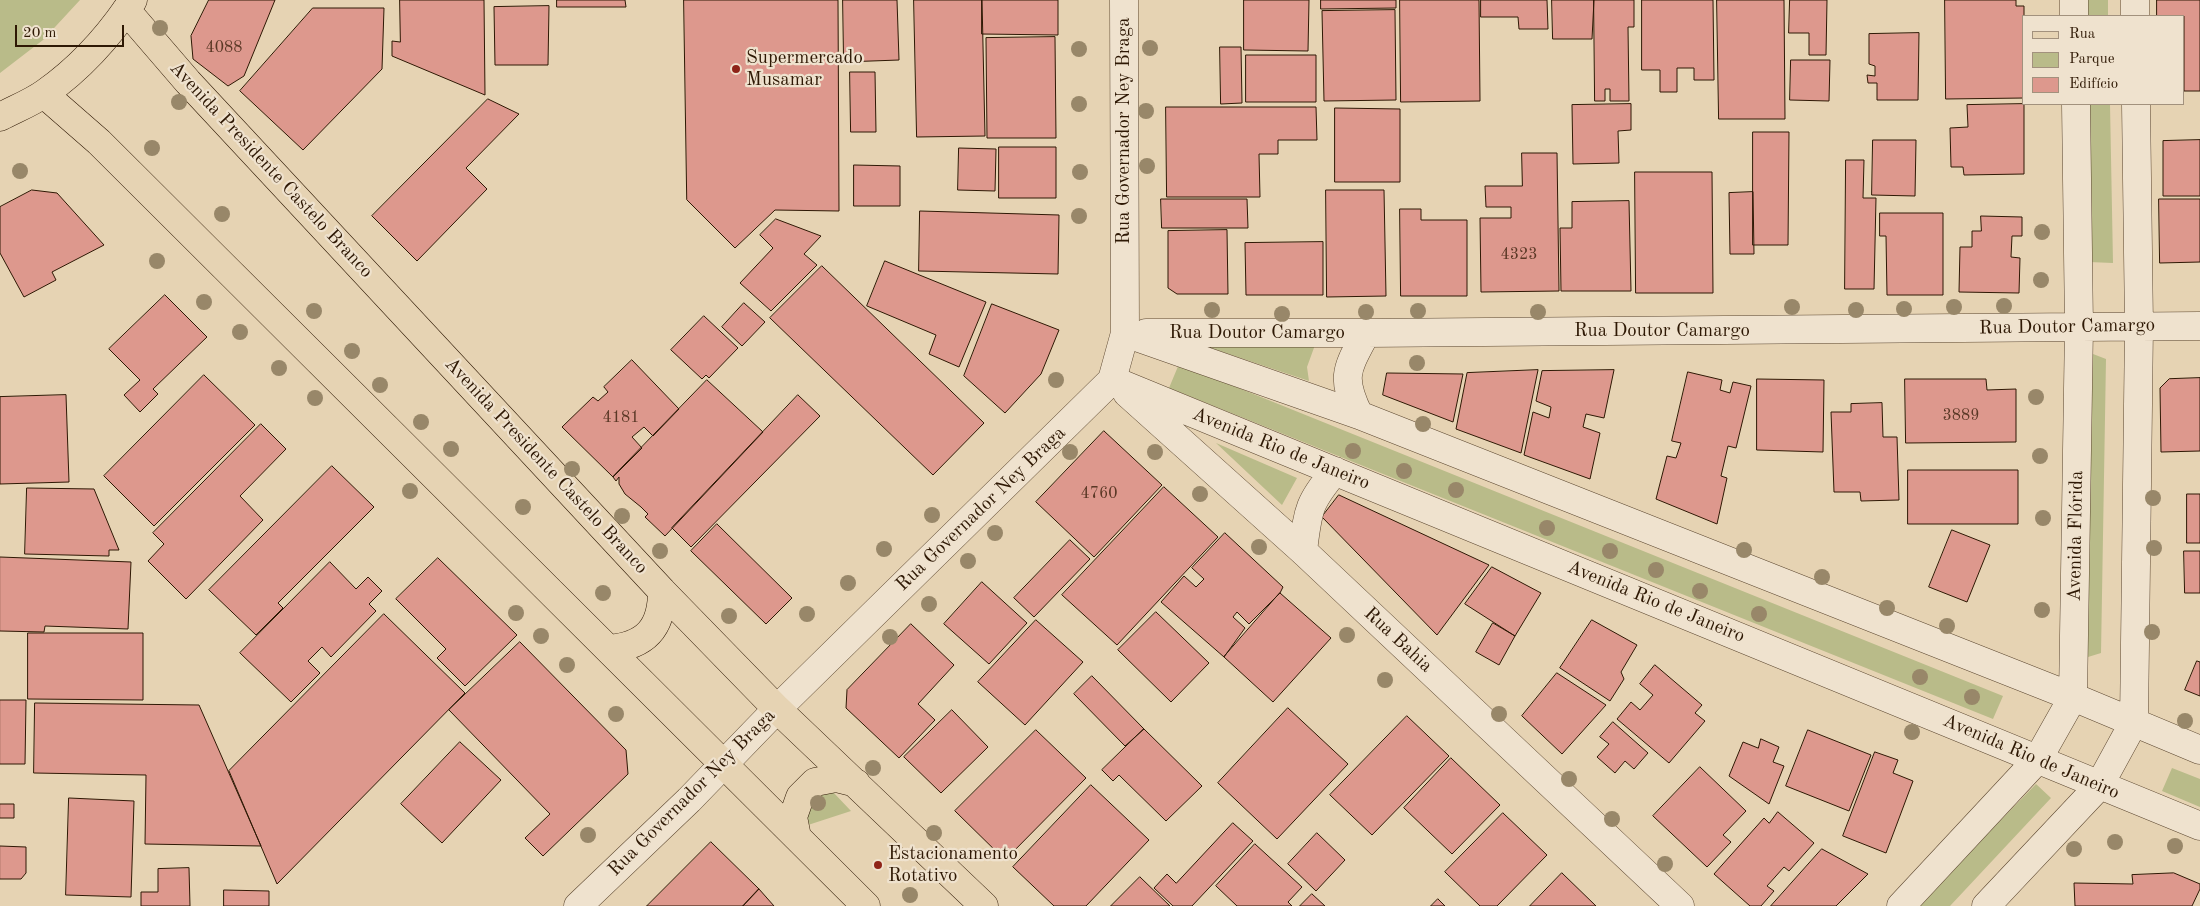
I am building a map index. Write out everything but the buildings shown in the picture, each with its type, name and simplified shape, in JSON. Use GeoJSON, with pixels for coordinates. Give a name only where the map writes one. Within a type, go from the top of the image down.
{"type":"FeatureCollection","features":[{"type":"Feature","properties":{"kind":"main road"},"geometry":{"type":"LineString","coordinates":[[0,117],[44,94],[95,48],[130,5]]}},
{"type":"Feature","properties":{"kind":"main road","name":"Avenida Presidente Castelo Branco"},"geometry":{"type":"LineString","coordinates":[[130,5],[188,82],[662,591],[777,709],[984,906]]}},
{"type":"Feature","properties":{"kind":"main road"},"geometry":{"type":"LineString","coordinates":[[44,94],[106,149],[866,906]]}},
{"type":"Feature","properties":{"kind":"main road"},"geometry":{"type":"LineString","coordinates":[[608,649],[626,648],[643,640],[655,626],[662,609],[662,591]]}},
{"type":"Feature","properties":{"kind":"main road"},"geometry":{"type":"LineString","coordinates":[[797,837],[793,817],[800,797],[815,782],[836,778],[856,783]]}},
{"type":"Feature","properties":{"kind":"street","name":"Rua Governador Ney Braga"},"geometry":{"type":"LineString","coordinates":[[578,906],[724,765],[777,709],[1112,380],[1125,333],[1124,0]]}},
{"type":"Feature","properties":{"kind":"street"},"geometry":{"type":"LineString","coordinates":[[2074,0],[2074,15]]}},
{"type":"Feature","properties":{"kind":"street"},"geometry":{"type":"LineString","coordinates":[[2135,0],[2135,15]]}},
{"type":"Feature","properties":{"kind":"street","name":"Avenida Flórida"},"geometry":{"type":"LineString","coordinates":[[1901,906],[2038,759],[2073,697],[2079,328],[2076,105]]}},
{"type":"Feature","properties":{"kind":"street"},"geometry":{"type":"LineString","coordinates":[[1986,906],[2099,786],[2134,722],[2139,326],[2136,105]]}},
{"type":"Feature","properties":{"kind":"street","name":"Rua Doutor Camargo"},"geometry":{"type":"LineString","coordinates":[[1125,333],[1366,333],[2200,326]]}},
{"type":"Feature","properties":{"kind":"street"},"geometry":{"type":"LineString","coordinates":[[1125,333],[1360,415],[2073,697],[2200,750]]}},
{"type":"Feature","properties":{"kind":"street"},"geometry":{"type":"LineString","coordinates":[[1360,415],[1352,400],[1346,377],[1366,333]]}},
{"type":"Feature","properties":{"kind":"street","name":"Avenida Rio de Janeiro"},"geometry":{"type":"LineString","coordinates":[[1112,380],[2200,826]]}},
{"type":"Feature","properties":{"kind":"street","name":"Rua Bahia"},"geometry":{"type":"LineString","coordinates":[[1112,380],[1303,551],[1680,906]]}},
{"type":"Feature","properties":{"kind":"street"},"geometry":{"type":"LineString","coordinates":[[1303,551],[1307,518],[1312,501],[1335,471]]}},
{"type":"Feature","properties":{"kind":"green space"},"geometry":{"type":"Polygon","coordinates":[[[0,0],[80,0],[43,40],[0,73],[0,0]]]}},
{"type":"Feature","properties":{"kind":"green space"},"geometry":{"type":"Polygon","coordinates":[[[2085,0],[2108,0],[2108,15],[2085,15],[2085,0]]]}},
{"type":"Feature","properties":{"kind":"green space"},"geometry":{"type":"Polygon","coordinates":[[[2087,105],[2110,105],[2113,263],[2089,262],[2087,105]]]}},
{"type":"Feature","properties":{"kind":"green space"},"geometry":{"type":"Polygon","coordinates":[[[1199,344],[1315,345],[1307,367],[1309,381],[1199,344]]]}},
{"type":"Feature","properties":{"kind":"green space"},"geometry":{"type":"Polygon","coordinates":[[[2093,354],[2106,359],[2101,653],[2088,657],[2076,653],[2083,359],[2093,354]]]}},
{"type":"Feature","properties":{"kind":"green space"},"geometry":{"type":"Polygon","coordinates":[[[1179,364],[2003,696],[1993,719],[1169,388],[1179,364]]]}},
{"type":"Feature","properties":{"kind":"green space"},"geometry":{"type":"Polygon","coordinates":[[[1216,443],[1297,478],[1282,505],[1216,443]]]}},
{"type":"Feature","properties":{"kind":"green space"},"geometry":{"type":"Polygon","coordinates":[[[2172,768],[2200,779],[2200,807],[2162,791],[2172,768]]]}},
{"type":"Feature","properties":{"kind":"green space"},"geometry":{"type":"Polygon","coordinates":[[[2036,784],[2051,798],[1950,906],[1917,906],[2036,784]]]}},
{"type":"Feature","properties":{"kind":"green space"},"geometry":{"type":"Polygon","coordinates":[[[833,792],[851,811],[808,825],[802,810],[815,795],[833,792]]]}},
{"type":"Feature","properties":{"kind":"place","name":"Supermercado Musamar"},"geometry":{"type":"Point","coordinates":[736,69]}},
{"type":"Feature","properties":{"kind":"place","name":"Estacionamento Rotativo"},"geometry":{"type":"Point","coordinates":[878,865]}}]}
